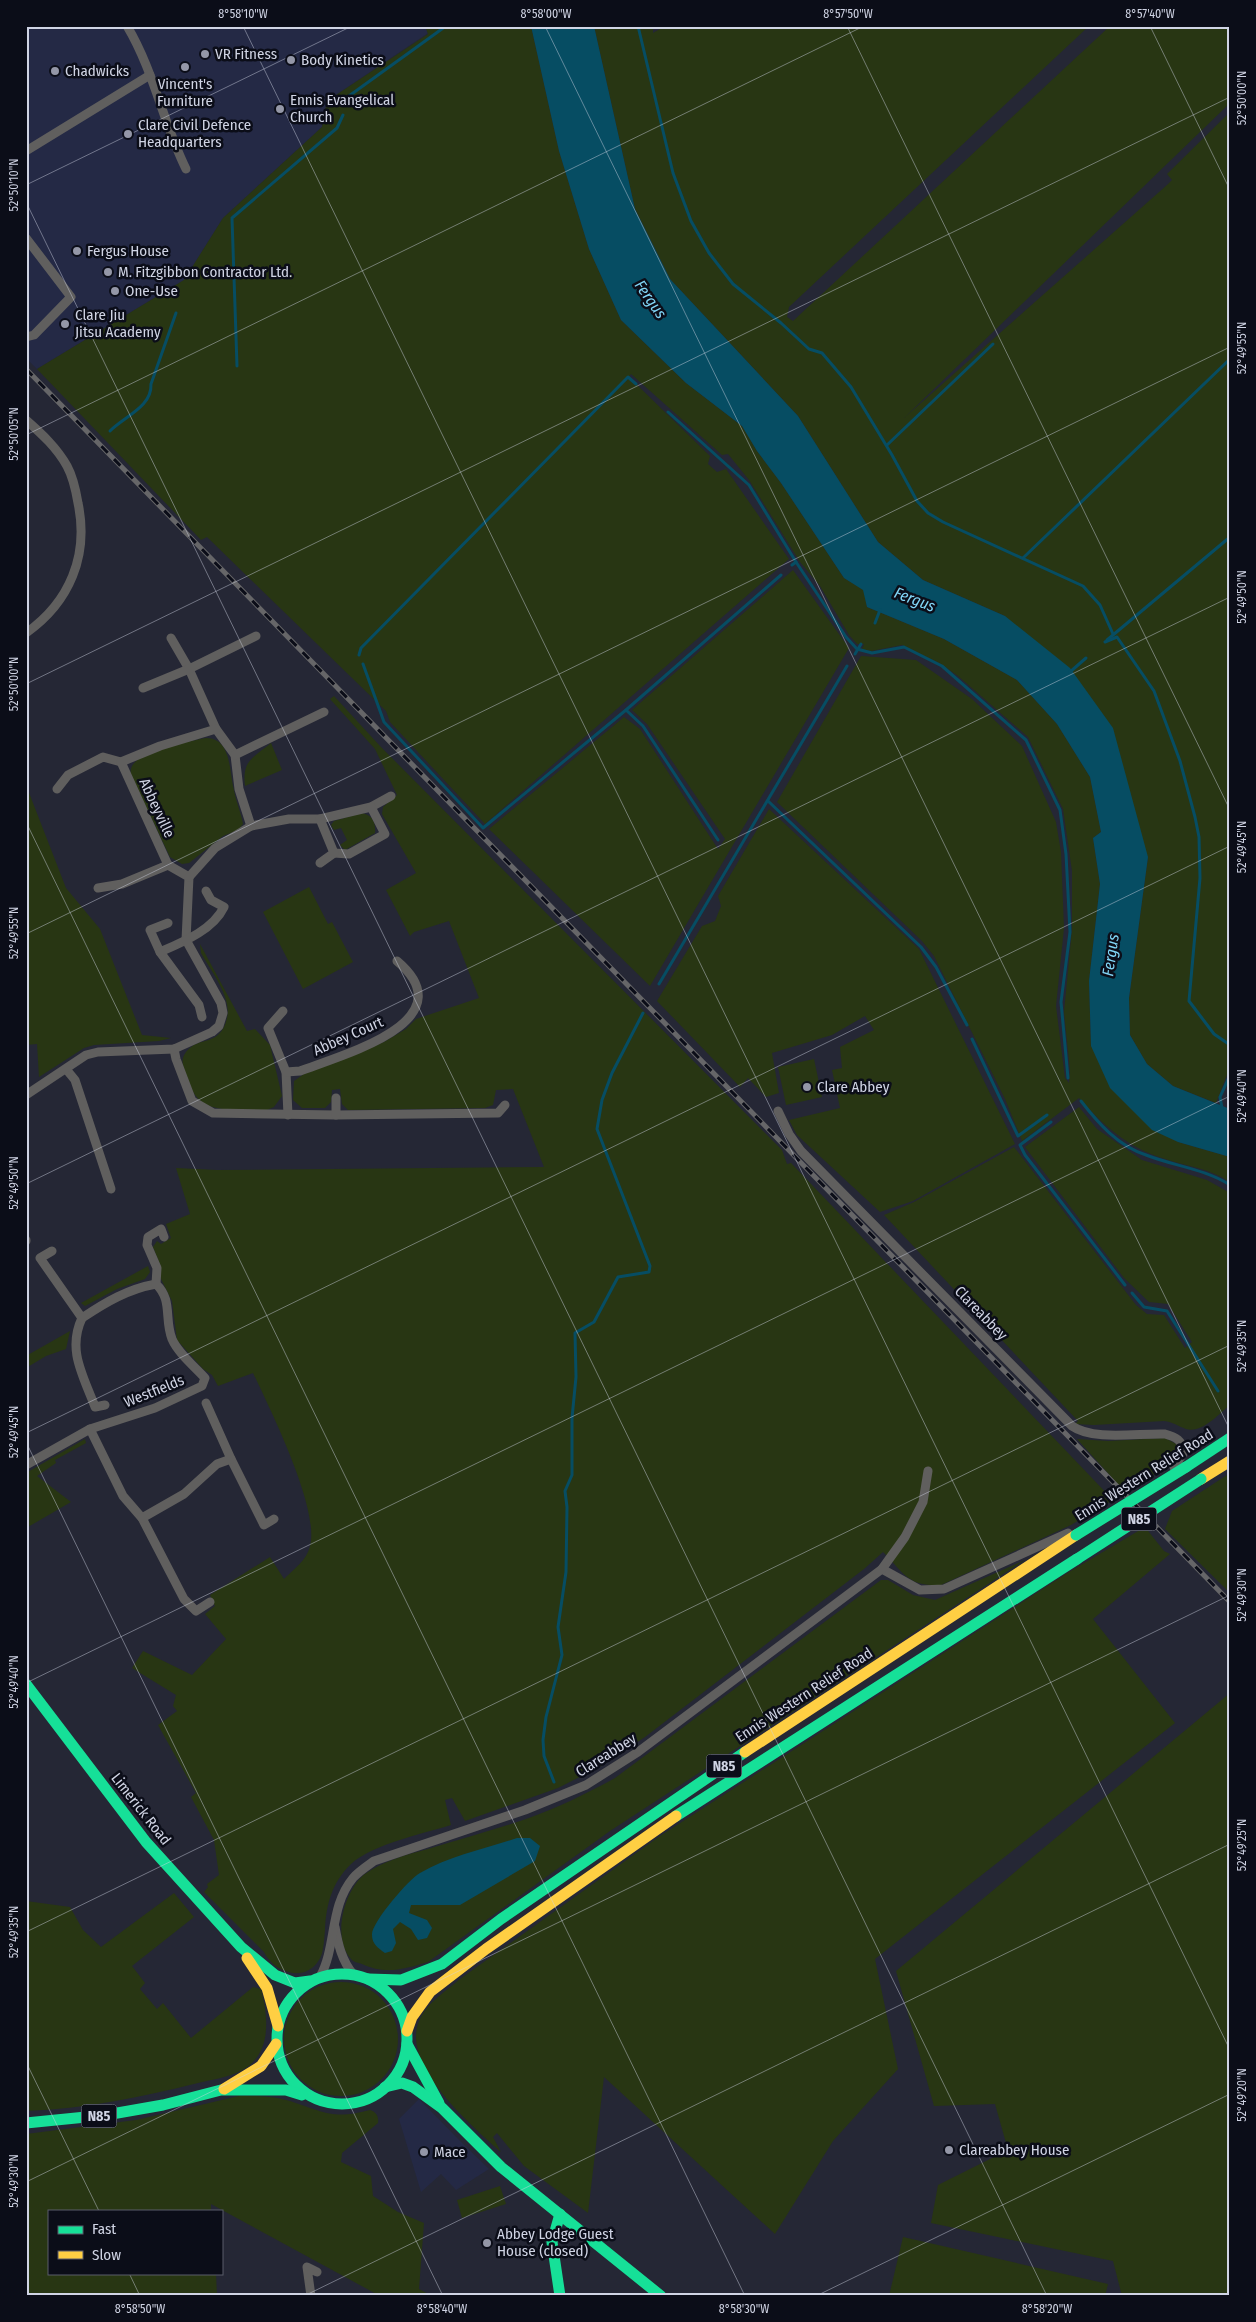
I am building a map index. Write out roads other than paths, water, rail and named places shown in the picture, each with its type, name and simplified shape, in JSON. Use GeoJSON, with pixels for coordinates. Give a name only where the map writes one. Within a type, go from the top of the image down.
{"type":"FeatureCollection","features":[{"type":"Feature","properties":{"kind":"main road","name":"Ennis Western Relief Road"},"geometry":{"type":"LineString","coordinates":[[368,1978],[401,1980],[442,1964],[502,1920],[733,1760],[1072,1534],[1230,1438]]}},
{"type":"Feature","properties":{"kind":"main road","name":"N85"},"geometry":{"type":"LineString","coordinates":[[407,2031],[412,2017],[430,1992],[478,1954],[653,1831],[1230,1461]]}},
{"type":"Feature","properties":{"kind":"main road","name":"Limerick Road"},"geometry":{"type":"LineString","coordinates":[[26,1684],[146,1842],[241,1947]]}},
{"type":"Feature","properties":{"kind":"main road"},"geometry":{"type":"LineString","coordinates":[[241,1947],[275,1975],[295,1983],[315,1979]]}},
{"type":"Feature","properties":{"kind":"main road"},"geometry":{"type":"LineString","coordinates":[[241,1947],[267,1988],[278,2026]]}},
{"type":"Feature","properties":{"kind":"main road","name":"N85"},"geometry":{"type":"LineString","coordinates":[[26,2123],[106,2116],[163,2105],[221,2090],[286,2090],[328,2104],[354,2103],[370,2097],[385,2087],[401,2064],[407,2044],[407,2031],[401,2010],[394,1999],[368,1978],[353,1974],[315,1979],[294,1995],[278,2026],[276,2044],[272,2054],[263,2065],[221,2090]]}},
{"type":"Feature","properties":{"kind":"main road","name":"N85"},"geometry":{"type":"LineString","coordinates":[[276,2044],[283,2069],[291,2082],[314,2099]]}},
{"type":"Feature","properties":{"kind":"main road"},"geometry":{"type":"LineString","coordinates":[[407,2044],[442,2108]]}},
{"type":"Feature","properties":{"kind":"main road"},"geometry":{"type":"LineString","coordinates":[[385,2087],[402,2083],[413,2087],[442,2108],[501,2167],[661,2296]]}},
{"type":"Feature","properties":{"kind":"main road"},"geometry":{"type":"LineString","coordinates":[[560,2214],[552,2242],[560,2296]]}},
{"type":"Feature","properties":{"kind":"street"},"geometry":{"type":"LineString","coordinates":[[127,26],[146,61],[174,144],[186,169]]}},
{"type":"Feature","properties":{"kind":"street"},"geometry":{"type":"LineString","coordinates":[[26,151],[150,76]]}},
{"type":"Feature","properties":{"kind":"street"},"geometry":{"type":"LineString","coordinates":[[26,238],[71,296],[34,335],[26,337]]}},
{"type":"Feature","properties":{"kind":"street"},"geometry":{"type":"LineString","coordinates":[[26,420],[57,450],[68,468],[76,490],[82,531],[79,560],[67,592],[55,609],[26,633]]}},
{"type":"Feature","properties":{"kind":"street"},"geometry":{"type":"LineString","coordinates":[[143,688],[188,669],[256,636]]}},
{"type":"Feature","properties":{"kind":"street"},"geometry":{"type":"LineString","coordinates":[[171,638],[216,729],[235,755],[239,789],[251,826]]}},
{"type":"Feature","properties":{"kind":"street"},"geometry":{"type":"LineString","coordinates":[[235,755],[324,712]]}},
{"type":"Feature","properties":{"kind":"street"},"geometry":{"type":"LineString","coordinates":[[57,789],[68,775],[103,757],[121,762],[160,746],[216,729]]}},
{"type":"Feature","properties":{"kind":"street","name":"Abbeyville"},"geometry":{"type":"LineString","coordinates":[[121,762],[168,865]]}},
{"type":"Feature","properties":{"kind":"street"},"geometry":{"type":"LineString","coordinates":[[26,1095],[86,1055],[98,1052],[174,1049],[212,1032],[219,1026],[223,1014],[221,1003],[186,940],[189,877],[215,848],[251,826],[289,819],[320,819],[371,807],[391,796]]}},
{"type":"Feature","properties":{"kind":"street"},"geometry":{"type":"LineString","coordinates":[[320,863],[334,853],[349,854],[385,834],[371,807]]}},
{"type":"Feature","properties":{"kind":"street"},"geometry":{"type":"LineString","coordinates":[[320,819],[334,853]]}},
{"type":"Feature","properties":{"kind":"street"},"geometry":{"type":"LineString","coordinates":[[98,888],[122,884],[168,865],[189,877]]}},
{"type":"Feature","properties":{"kind":"street"},"geometry":{"type":"LineString","coordinates":[[160,952],[186,940],[218,919],[224,907],[211,900],[206,891]]}},
{"type":"Feature","properties":{"kind":"street"},"geometry":{"type":"LineString","coordinates":[[168,923],[150,930],[160,952],[199,1005],[202,1017]]}},
{"type":"Feature","properties":{"kind":"street","name":"Abbey Court"},"geometry":{"type":"LineString","coordinates":[[286,1072],[300,1071],[379,1039],[412,1016],[420,1000],[417,984],[409,972],[397,961]]}},
{"type":"Feature","properties":{"kind":"street"},"geometry":{"type":"LineString","coordinates":[[283,1011],[268,1028],[286,1072],[288,1114]]}},
{"type":"Feature","properties":{"kind":"street"},"geometry":{"type":"LineString","coordinates":[[174,1049],[192,1101],[201,1108],[213,1113],[336,1115],[498,1113],[505,1105]]}},
{"type":"Feature","properties":{"kind":"street"},"geometry":{"type":"LineString","coordinates":[[66,1069],[75,1080],[111,1189]]}},
{"type":"Feature","properties":{"kind":"street"},"geometry":{"type":"LineString","coordinates":[[336,1098],[336,1115]]}},
{"type":"Feature","properties":{"kind":"street","name":"Clareabbey"},"geometry":{"type":"LineString","coordinates":[[778,1111],[789,1134],[801,1151],[1072,1426],[1079,1431],[1092,1434],[1165,1434],[1175,1436],[1183,1445],[1184,1452],[1174,1467]]}},
{"type":"Feature","properties":{"kind":"street","name":"Westfields"},"geometry":{"type":"LineString","coordinates":[[26,1466],[90,1430],[155,1408],[202,1386],[204,1378],[172,1339],[168,1300],[163,1290],[156,1284],[157,1268],[147,1245],[148,1237],[161,1230],[164,1237]]}},
{"type":"Feature","properties":{"kind":"street"},"geometry":{"type":"LineString","coordinates":[[52,1251],[40,1258],[82,1318],[108,1301],[135,1288],[156,1284]]}},
{"type":"Feature","properties":{"kind":"street","name":"Westfields"},"geometry":{"type":"LineString","coordinates":[[82,1318],[74,1334],[77,1360],[95,1407],[105,1405]]}},
{"type":"Feature","properties":{"kind":"street"},"geometry":{"type":"LineString","coordinates":[[206,1403],[264,1525],[274,1519]]}},
{"type":"Feature","properties":{"kind":"street"},"geometry":{"type":"LineString","coordinates":[[90,1430],[123,1496],[142,1518],[184,1599],[196,1611],[210,1602]]}},
{"type":"Feature","properties":{"kind":"street"},"geometry":{"type":"LineString","coordinates":[[142,1518],[184,1494],[217,1464],[231,1459]]}},
{"type":"Feature","properties":{"kind":"street","name":"Clareabbey"},"geometry":{"type":"LineString","coordinates":[[315,1979],[326,1964],[339,1902],[354,1876],[374,1861],[525,1810],[586,1785],[638,1752],[882,1569],[905,1537],[923,1502],[928,1472]]}},
{"type":"Feature","properties":{"kind":"street"},"geometry":{"type":"LineString","coordinates":[[882,1569],[920,1590],[944,1589],[1072,1534]]}},
{"type":"Feature","properties":{"kind":"street","name":"Clareabbey"},"geometry":{"type":"LineString","coordinates":[[334,1922],[338,1945],[347,1966],[353,1974]]}},
{"type":"Feature","properties":{"kind":"street"},"geometry":{"type":"LineString","coordinates":[[310,2296],[307,2267],[317,2272]]}},
{"type":"Feature","properties":{"kind":"water","name":"Fergus"},"geometry":{"type":"Polygon","coordinates":[[[531,26],[594,26],[635,209],[670,279],[798,416],[878,542],[923,580],[1005,616],[1070,668],[1113,728],[1148,857],[1129,998],[1130,1035],[1147,1064],[1173,1086],[1230,1109],[1230,1157],[1178,1142],[1152,1130],[1110,1088],[1091,1046],[1089,981],[1100,884],[1093,838],[1101,832],[1090,777],[1057,724],[1017,680],[944,639],[867,607],[863,590],[844,578],[742,426],[686,383],[621,320],[589,249],[559,151],[531,26]]]}},
{"type":"Feature","properties":{"kind":"water"},"geometry":{"type":"Polygon","coordinates":[[[517,1838],[530,1838],[540,1846],[535,1861],[460,1905],[411,1905],[409,1913],[427,1920],[432,1928],[427,1938],[418,1940],[411,1929],[400,1922],[393,1929],[396,1943],[392,1951],[385,1953],[376,1946],[373,1941],[373,1929],[400,1892],[420,1873],[467,1853],[517,1838]]]}},
{"type":"Feature","properties":{"kind":"waterway"},"geometry":{"type":"LineString","coordinates":[[342,101],[446,26]]}},
{"type":"Feature","properties":{"kind":"waterway"},"geometry":{"type":"LineString","coordinates":[[638,26],[673,173],[691,221],[709,253],[733,284],[781,323],[809,349],[822,353],[851,387],[917,501],[928,513],[943,522],[1083,586],[1100,605],[1113,634]]}},
{"type":"Feature","properties":{"kind":"waterway"},"geometry":{"type":"LineString","coordinates":[[237,366],[232,218],[337,128],[343,115]]}},
{"type":"Feature","properties":{"kind":"waterway"},"geometry":{"type":"LineString","coordinates":[[110,431],[147,399],[176,313]]}},
{"type":"Feature","properties":{"kind":"waterway"},"geometry":{"type":"LineString","coordinates":[[887,445],[993,344]]}},
{"type":"Feature","properties":{"kind":"waterway"},"geometry":{"type":"LineString","coordinates":[[1023,558],[1230,359]]}},
{"type":"Feature","properties":{"kind":"waterway"},"geometry":{"type":"LineString","coordinates":[[359,655],[361,648],[628,377],[636,384]]}},
{"type":"Feature","properties":{"kind":"waterway"},"geometry":{"type":"LineString","coordinates":[[668,412],[749,485],[796,562]]}},
{"type":"Feature","properties":{"kind":"waterway"},"geometry":{"type":"LineString","coordinates":[[1107,640],[1230,537]]}},
{"type":"Feature","properties":{"kind":"waterway"},"geometry":{"type":"LineString","coordinates":[[792,565],[796,562],[846,637],[857,649],[872,653],[904,647],[942,666],[1026,740],[1060,810],[1066,854],[1070,932],[1061,1002],[1068,1078]]}},
{"type":"Feature","properties":{"kind":"waterway"},"geometry":{"type":"LineString","coordinates":[[363,664],[384,722],[483,828],[626,710],[781,575]]}},
{"type":"Feature","properties":{"kind":"waterway"},"geometry":{"type":"LineString","coordinates":[[875,623],[880,610]]}},
{"type":"Feature","properties":{"kind":"waterway"},"geometry":{"type":"LineString","coordinates":[[1105,642],[1117,637],[1154,691],[1180,761],[1199,837],[1200,878],[1189,1001],[1214,1034],[1230,1045]]}},
{"type":"Feature","properties":{"kind":"waterway"},"geometry":{"type":"LineString","coordinates":[[855,654],[861,644]]}},
{"type":"Feature","properties":{"kind":"waterway"},"geometry":{"type":"LineString","coordinates":[[1070,672],[1086,658]]}},
{"type":"Feature","properties":{"kind":"waterway"},"geometry":{"type":"LineString","coordinates":[[659,984],[847,666]]}},
{"type":"Feature","properties":{"kind":"waterway"},"geometry":{"type":"LineString","coordinates":[[626,710],[643,726],[718,840]]}},
{"type":"Feature","properties":{"kind":"waterway"},"geometry":{"type":"LineString","coordinates":[[768,801],[921,947],[936,967],[967,1025]]}},
{"type":"Feature","properties":{"kind":"waterway"},"geometry":{"type":"LineString","coordinates":[[554,1782],[544,1756],[543,1740],[546,1717],[562,1655],[558,1627],[566,1572],[567,1507],[565,1491],[572,1475],[572,1418],[576,1377],[575,1333],[594,1322],[618,1277],[649,1272],[650,1266],[597,1129],[602,1100],[612,1073],[643,1013]]}},
{"type":"Feature","properties":{"kind":"waterway"},"geometry":{"type":"LineString","coordinates":[[972,1039],[1018,1136],[1047,1115]]}},
{"type":"Feature","properties":{"kind":"waterway"},"geometry":{"type":"LineString","coordinates":[[1222,1108],[1220,1097],[1230,1075]]}},
{"type":"Feature","properties":{"kind":"waterway"},"geometry":{"type":"LineString","coordinates":[[1081,1101],[1109,1133],[1126,1146],[1157,1159],[1200,1171],[1230,1185]]}},
{"type":"Feature","properties":{"kind":"waterway"},"geometry":{"type":"LineString","coordinates":[[1051,1122],[1020,1145],[1025,1155],[1125,1285]]}},
{"type":"Feature","properties":{"kind":"waterway"},"geometry":{"type":"LineString","coordinates":[[1132,1293],[1144,1307],[1167,1311],[1218,1391]]}},
{"type":"Feature","properties":{"kind":"railway"},"geometry":{"type":"LineString","coordinates":[[26,369],[1230,1602]]}},
{"type":"Feature","properties":{"kind":"place","name":"VR Fitness"},"geometry":{"type":"Point","coordinates":[205,54]}},
{"type":"Feature","properties":{"kind":"place","name":"Body Kinetics"},"geometry":{"type":"Point","coordinates":[291,60]}},
{"type":"Feature","properties":{"kind":"place","name":"Vincent's Furniture"},"geometry":{"type":"Point","coordinates":[185,67]}},
{"type":"Feature","properties":{"kind":"place","name":"Chadwicks"},"geometry":{"type":"Point","coordinates":[55,71]}},
{"type":"Feature","properties":{"kind":"place","name":"Ennis Evangelical Church"},"geometry":{"type":"Point","coordinates":[280,109]}},
{"type":"Feature","properties":{"kind":"place","name":"Clare Civil Defence Headquarters"},"geometry":{"type":"Point","coordinates":[128,134]}},
{"type":"Feature","properties":{"kind":"place","name":"Fergus House"},"geometry":{"type":"Point","coordinates":[77,251]}},
{"type":"Feature","properties":{"kind":"place","name":"M. Fitzgibbon Contractor Ltd."},"geometry":{"type":"Point","coordinates":[108,272]}},
{"type":"Feature","properties":{"kind":"place","name":"One-Use"},"geometry":{"type":"Point","coordinates":[115,291]}},
{"type":"Feature","properties":{"kind":"place","name":"Clare Jiu Jitsu Academy"},"geometry":{"type":"Point","coordinates":[65,324]}},
{"type":"Feature","properties":{"kind":"place","name":"Clare Abbey"},"geometry":{"type":"Point","coordinates":[807,1087]}},
{"type":"Feature","properties":{"kind":"place","name":"Clareabbey House"},"geometry":{"type":"Point","coordinates":[949,2150]}},
{"type":"Feature","properties":{"kind":"place","name":"Mace"},"geometry":{"type":"Point","coordinates":[424,2152]}},
{"type":"Feature","properties":{"kind":"place","name":"Abbey Lodge Guest House (closed)"},"geometry":{"type":"Point","coordinates":[487,2243]}}]}
